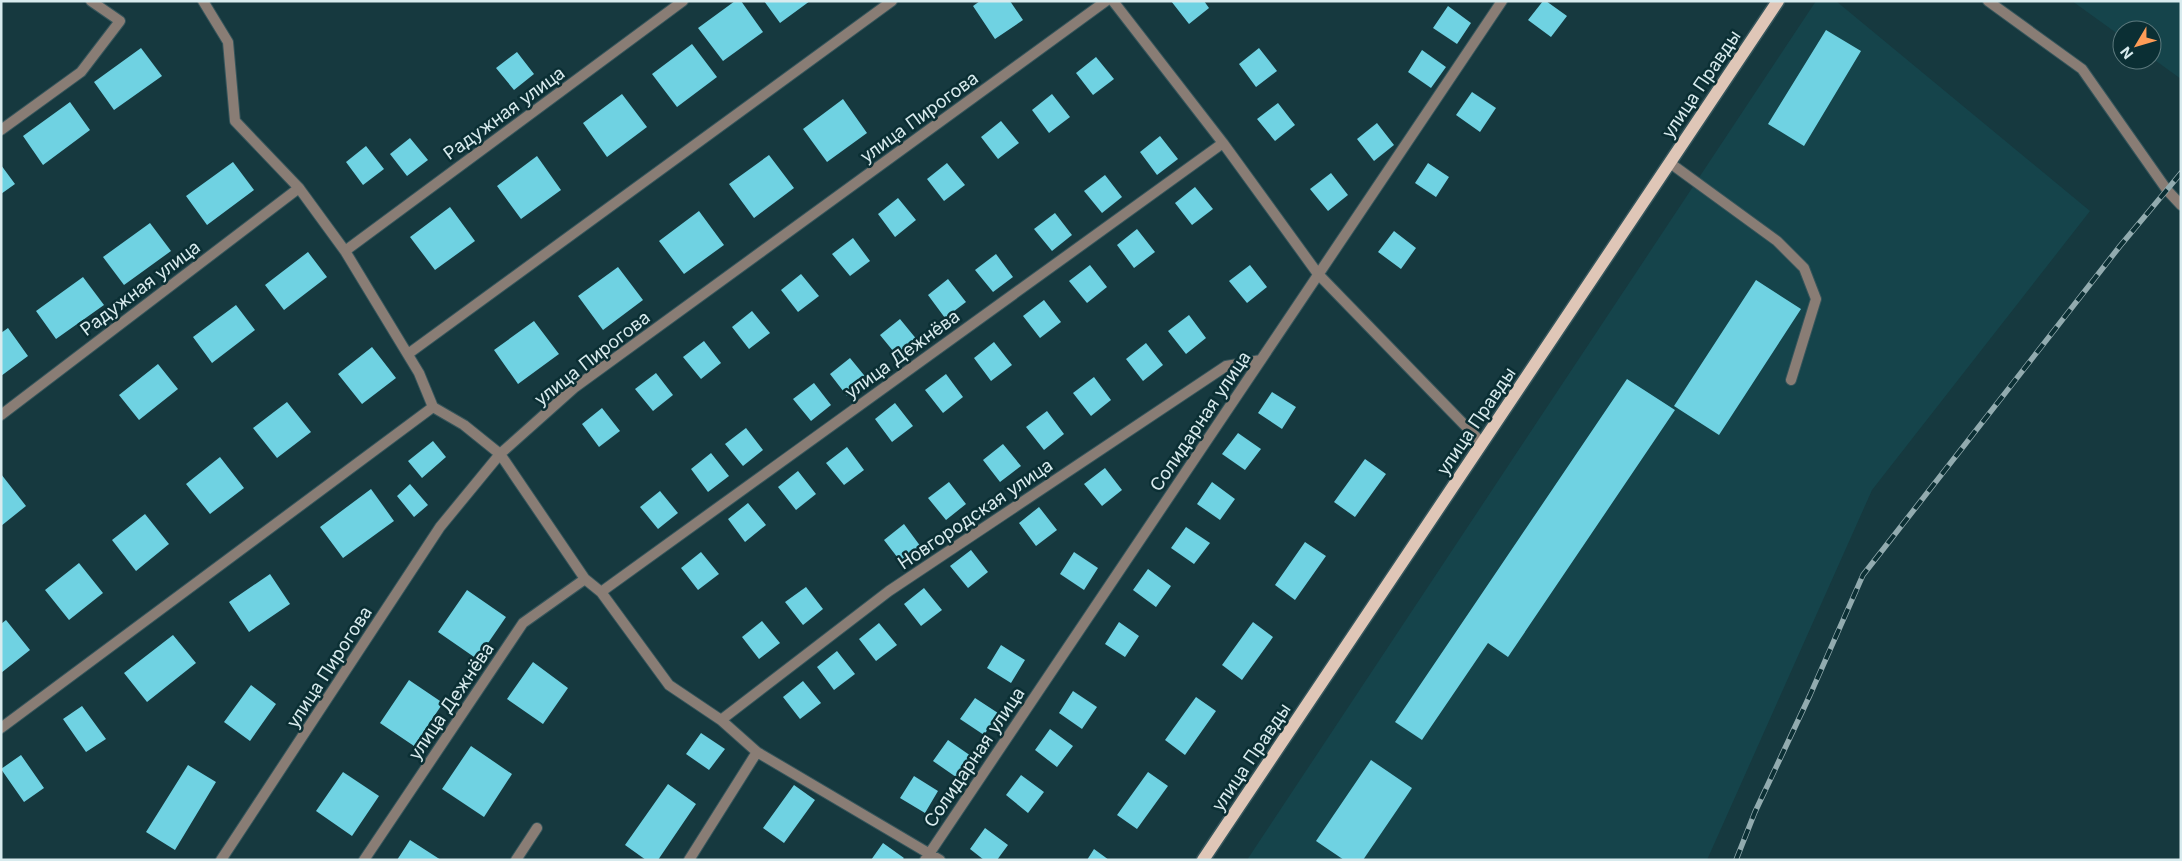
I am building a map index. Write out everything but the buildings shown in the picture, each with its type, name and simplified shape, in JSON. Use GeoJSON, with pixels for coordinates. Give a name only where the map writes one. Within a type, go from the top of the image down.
{"type":"FeatureCollection","features":[{"type":"Feature","properties":{"kind":"main road","name":"улица Правды"},"geometry":{"type":"LineString","coordinates":[[1203,860],[1778,1]]}},
{"type":"Feature","properties":{"kind":"street"},"geometry":{"type":"LineString","coordinates":[[1,130],[81,72],[120,21],[91,1]]}},
{"type":"Feature","properties":{"kind":"street"},"geometry":{"type":"LineString","coordinates":[[204,1],[228,42],[235,122],[299,188],[345,250],[419,373],[433,407],[464,425],[500,454],[586,579],[601,592],[669,686],[721,720],[757,752],[927,856],[940,860]]}},
{"type":"Feature","properties":{"kind":"street","name":"Радужная улица"},"geometry":{"type":"LineString","coordinates":[[345,250],[683,1]]}},
{"type":"Feature","properties":{"kind":"street"},"geometry":{"type":"LineString","coordinates":[[408,354],[892,1]]}},
{"type":"Feature","properties":{"kind":"street","name":"улица Пирогова"},"geometry":{"type":"LineString","coordinates":[[221,860],[440,527],[500,454],[574,388],[1106,1]]}},
{"type":"Feature","properties":{"kind":"street"},"geometry":{"type":"LineString","coordinates":[[1113,1],[1223,143],[1318,274],[1482,444]]}},
{"type":"Feature","properties":{"kind":"street","name":"Солидарная улица"},"geometry":{"type":"LineString","coordinates":[[927,856],[1502,1]]}},
{"type":"Feature","properties":{"kind":"street"},"geometry":{"type":"LineString","coordinates":[[1988,1],[2082,69],[2167,190],[2181,205]]}},
{"type":"Feature","properties":{"kind":"street","name":"улица Дежнёва"},"geometry":{"type":"LineString","coordinates":[[601,592],[1223,143]]}},
{"type":"Feature","properties":{"kind":"street"},"geometry":{"type":"LineString","coordinates":[[1670,163],[1777,241],[1804,268],[1816,299],[1791,380]]}},
{"type":"Feature","properties":{"kind":"street","name":"Радужная улица"},"geometry":{"type":"LineString","coordinates":[[1,415],[299,188]]}},
{"type":"Feature","properties":{"kind":"street","name":"Новгородская улица"},"geometry":{"type":"LineString","coordinates":[[721,720],[889,591],[1193,388],[1226,366],[1261,360]]}},
{"type":"Feature","properties":{"kind":"street"},"geometry":{"type":"LineString","coordinates":[[1,728],[433,407]]}},
{"type":"Feature","properties":{"kind":"street","name":"улица Дежнёва"},"geometry":{"type":"LineString","coordinates":[[364,860],[523,623],[586,579]]}},
{"type":"Feature","properties":{"kind":"street"},"geometry":{"type":"LineString","coordinates":[[689,860],[757,752]]}},
{"type":"Feature","properties":{"kind":"street"},"geometry":{"type":"LineString","coordinates":[[516,860],[537,828]]}},
{"type":"Feature","properties":{"kind":"shaded area"},"geometry":{"type":"Polygon","coordinates":[[[1816,1],[1836,1],[2090,211],[1872,490],[1707,860],[1247,860],[1816,1]]]}},
{"type":"Feature","properties":{"kind":"shaded area"},"geometry":{"type":"Polygon","coordinates":[[[2072,1],[2181,1],[2181,79],[2162,65],[2162,20],[2112,20],[2112,30],[2072,1]]]}},
{"type":"Feature","properties":{"kind":"railway"},"geometry":{"type":"LineString","coordinates":[[1736,860],[1755,812],[1810,695],[1863,575],[2120,246],[2181,173]]}}]}
